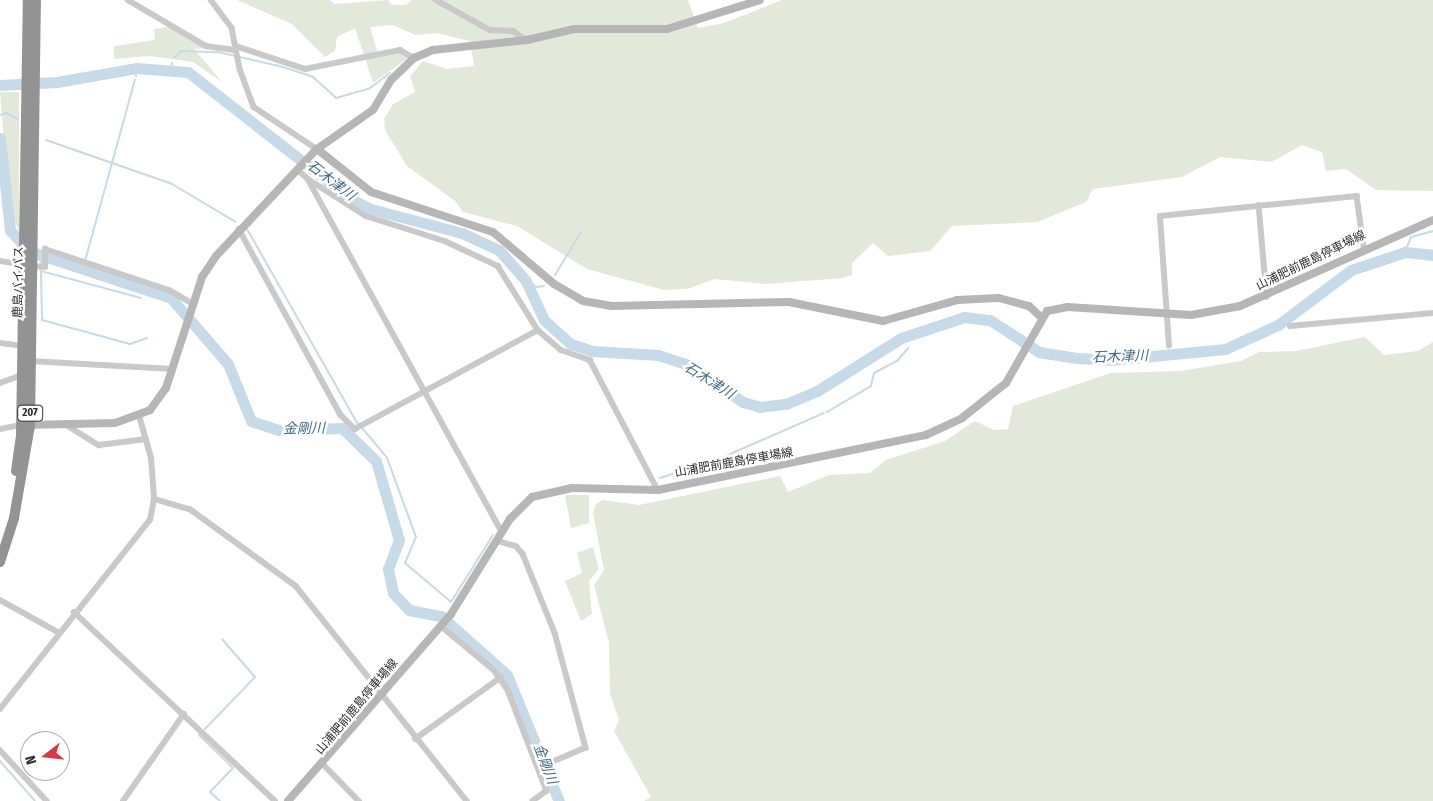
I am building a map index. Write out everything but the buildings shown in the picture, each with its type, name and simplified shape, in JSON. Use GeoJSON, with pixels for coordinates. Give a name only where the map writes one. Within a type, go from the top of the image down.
{"type":"FeatureCollection","features":[{"type":"Feature","properties":{"kind":"highway","name":"鹿島バイパス"},"geometry":{"type":"LineString","coordinates":[[0,542],[15,485],[25,425],[22,346],[28,261],[32,244],[31,73],[28,0]]}},
{"type":"Feature","properties":{"kind":"highway","name":"鹿島バイパス"},"geometry":{"type":"LineString","coordinates":[[31,73],[36,0]]}},
{"type":"Feature","properties":{"kind":"highway","name":"鹿島バイパス"},"geometry":{"type":"LineString","coordinates":[[0,562],[14,518],[25,425],[30,361],[28,261],[25,233],[31,97]]}},
{"type":"Feature","properties":{"kind":"street"},"geometry":{"type":"LineString","coordinates":[[128,0],[206,46],[305,69],[400,50],[414,58]]}},
{"type":"Feature","properties":{"kind":"street"},"geometry":{"type":"LineString","coordinates":[[211,0],[232,28],[236,52],[254,106],[317,149],[371,192],[493,232],[554,284],[584,301],[612,306],[789,302],[883,321],[957,300],[1000,298],[1029,306],[1041,317]]}},
{"type":"Feature","properties":{"kind":"street"},"geometry":{"type":"LineString","coordinates":[[436,0],[490,30],[514,31],[527,40]]}},
{"type":"Feature","properties":{"kind":"street"},"geometry":{"type":"LineString","coordinates":[[0,429],[25,425],[115,422],[139,416],[159,400],[173,369],[202,277],[239,229],[297,168],[317,149],[363,119],[391,80],[414,58],[460,46],[527,40],[584,29],[639,33],[667,29],[760,0]]}},
{"type":"Feature","properties":{"kind":"street"},"geometry":{"type":"LineString","coordinates":[[297,168],[308,179],[366,216],[452,244],[498,266],[538,330],[561,350],[590,360],[658,490]]}},
{"type":"Feature","properties":{"kind":"street"},"geometry":{"type":"LineString","coordinates":[[308,179],[422,393],[502,532]]}},
{"type":"Feature","properties":{"kind":"street"},"geometry":{"type":"LineString","coordinates":[[1169,346],[1160,216],[1357,196],[1364,247]]}},
{"type":"Feature","properties":{"kind":"street"},"geometry":{"type":"LineString","coordinates":[[1259,205],[1267,297]]}},
{"type":"Feature","properties":{"kind":"street","name":"山浦肥前鹿島停車場線"},"geometry":{"type":"LineString","coordinates":[[288,801],[323,764],[451,614],[502,532],[525,501],[542,492],[572,488],[658,490],[926,435],[992,397],[1023,358],[1031,336],[1041,317],[1058,307],[1166,315],[1216,311],[1267,297],[1364,247],[1433,220]]}},
{"type":"Feature","properties":{"kind":"street"},"geometry":{"type":"LineString","coordinates":[[239,229],[341,415],[354,429],[538,330]]}},
{"type":"Feature","properties":{"kind":"street"},"geometry":{"type":"LineString","coordinates":[[0,261],[28,261],[45,267],[45,249],[169,290],[193,307]]}},
{"type":"Feature","properties":{"kind":"street"},"geometry":{"type":"LineString","coordinates":[[1290,326],[1433,313]]}},
{"type":"Feature","properties":{"kind":"street"},"geometry":{"type":"LineString","coordinates":[[0,342],[22,346]]}},
{"type":"Feature","properties":{"kind":"street"},"geometry":{"type":"LineString","coordinates":[[30,361],[173,369]]}},
{"type":"Feature","properties":{"kind":"street"},"geometry":{"type":"LineString","coordinates":[[0,383],[22,375]]}},
{"type":"Feature","properties":{"kind":"street"},"geometry":{"type":"LineString","coordinates":[[0,709],[74,612],[141,536],[154,499],[146,439],[139,416]]}},
{"type":"Feature","properties":{"kind":"street"},"geometry":{"type":"LineString","coordinates":[[65,424],[99,445],[146,439]]}},
{"type":"Feature","properties":{"kind":"street"},"geometry":{"type":"LineString","coordinates":[[154,499],[190,509],[285,577],[467,801]]}},
{"type":"Feature","properties":{"kind":"street"},"geometry":{"type":"LineString","coordinates":[[498,540],[516,546],[523,554],[555,634],[586,748],[539,768]]}},
{"type":"Feature","properties":{"kind":"street"},"geometry":{"type":"LineString","coordinates":[[0,600],[58,632]]}},
{"type":"Feature","properties":{"kind":"street"},"geometry":{"type":"LineString","coordinates":[[74,612],[275,801]]}},
{"type":"Feature","properties":{"kind":"street"},"geometry":{"type":"LineString","coordinates":[[441,626],[500,678],[547,791],[533,801]]}},
{"type":"Feature","properties":{"kind":"street"},"geometry":{"type":"LineString","coordinates":[[415,739],[500,678]]}},
{"type":"Feature","properties":{"kind":"street"},"geometry":{"type":"LineString","coordinates":[[123,801],[184,714]]}},
{"type":"Feature","properties":{"kind":"street"},"geometry":{"type":"LineString","coordinates":[[0,750],[47,801]]}},
{"type":"Feature","properties":{"kind":"street"},"geometry":{"type":"LineString","coordinates":[[323,764],[359,801]]}},
{"type":"Feature","properties":{"kind":"green space"},"geometry":{"type":"Polygon","coordinates":[[[237,0],[330,0],[334,4],[388,0],[392,5],[406,5],[412,0],[688,0],[698,28],[724,23],[782,0],[1433,0],[1433,191],[1376,190],[1346,169],[1326,171],[1322,152],[1302,145],[1271,162],[1220,157],[1182,177],[1093,189],[1086,202],[1037,222],[952,226],[930,251],[888,256],[873,243],[852,263],[852,275],[843,278],[766,284],[715,279],[687,289],[664,290],[587,269],[517,226],[463,212],[455,201],[407,166],[385,130],[384,119],[393,104],[415,92],[410,76],[423,61],[446,69],[474,66],[470,41],[437,33],[415,35],[393,25],[370,27],[379,57],[403,51],[408,58],[373,83],[355,28],[337,37],[335,51],[325,57],[292,24],[237,0]]]}},
{"type":"Feature","properties":{"kind":"green space"},"geometry":{"type":"Polygon","coordinates":[[[169,27],[208,48],[194,49],[222,82],[193,62],[149,56],[114,59],[114,46],[155,40],[154,29],[169,27]]]}},
{"type":"Feature","properties":{"kind":"green space"},"geometry":{"type":"Polygon","coordinates":[[[0,92],[19,92],[19,231],[10,211],[0,92]]]}},
{"type":"Feature","properties":{"kind":"green space"},"geometry":{"type":"Polygon","coordinates":[[[1365,337],[1384,355],[1418,351],[1433,342],[1433,801],[644,801],[651,797],[614,731],[619,720],[610,693],[609,643],[594,585],[604,570],[593,513],[596,504],[603,500],[639,505],[780,476],[788,492],[829,475],[870,473],[886,460],[945,441],[975,421],[994,430],[1008,429],[1013,406],[1111,373],[1180,371],[1241,361],[1259,352],[1296,351],[1365,337]]]}},
{"type":"Feature","properties":{"kind":"green space"},"geometry":{"type":"Polygon","coordinates":[[[565,495],[589,495],[589,523],[571,528],[565,495]]]}},
{"type":"Feature","properties":{"kind":"green space"},"geometry":{"type":"Polygon","coordinates":[[[593,547],[599,569],[589,581],[592,614],[581,621],[565,581],[582,573],[577,553],[593,547]]]}},
{"type":"Feature","properties":{"kind":"waterway"},"geometry":{"type":"LineString","coordinates":[[175,57],[181,51],[218,52],[283,67],[313,77],[336,98],[370,88],[390,73]]}},
{"type":"Feature","properties":{"kind":"waterway"},"geometry":{"type":"LineString","coordinates":[[171,68],[172,63]]}},
{"type":"Feature","properties":{"kind":"waterway","name":"石木津川"},"geometry":{"type":"LineString","coordinates":[[136,68],[136,76]]}},
{"type":"Feature","properties":{"kind":"waterway","name":"石木津川"},"geometry":{"type":"LineString","coordinates":[[0,85],[57,82],[136,68],[188,72],[349,198],[371,209],[462,233],[499,250],[526,281],[544,320],[571,344],[592,351],[658,355],[688,365],[743,402],[760,407],[786,404],[817,391],[901,338],[964,317],[990,320],[1039,352],[1077,358],[1111,360],[1225,349],[1278,325],[1351,270],[1405,252],[1433,255]]}},
{"type":"Feature","properties":{"kind":"waterway"},"geometry":{"type":"LineString","coordinates":[[85,261],[135,80]]}},
{"type":"Feature","properties":{"kind":"waterway"},"geometry":{"type":"LineString","coordinates":[[0,115],[7,113],[17,119]]}},
{"type":"Feature","properties":{"kind":"waterway","name":"金剛川"},"geometry":{"type":"LineString","coordinates":[[0,138],[10,230],[29,251],[171,298],[228,364],[251,421],[279,430],[342,428],[376,461],[399,540],[388,569],[393,593],[409,610],[441,616],[507,675],[559,801]]}},
{"type":"Feature","properties":{"kind":"waterway"},"geometry":{"type":"LineString","coordinates":[[46,140],[172,184],[236,222]]}},
{"type":"Feature","properties":{"kind":"waterway"},"geometry":{"type":"LineString","coordinates":[[247,229],[358,424]]}},
{"type":"Feature","properties":{"kind":"waterway"},"geometry":{"type":"LineString","coordinates":[[1405,252],[1411,237],[1433,231]]}},
{"type":"Feature","properties":{"kind":"waterway"},"geometry":{"type":"LineString","coordinates":[[555,275],[581,232]]}},
{"type":"Feature","properties":{"kind":"waterway","name":"金剛川"},"geometry":{"type":"LineString","coordinates":[[40,257],[41,264]]}},
{"type":"Feature","properties":{"kind":"waterway"},"geometry":{"type":"LineString","coordinates":[[141,298],[41,271],[42,320],[130,344],[147,338]]}},
{"type":"Feature","properties":{"kind":"waterway"},"geometry":{"type":"LineString","coordinates":[[526,281],[537,287],[544,286]]}},
{"type":"Feature","properties":{"kind":"waterway"},"geometry":{"type":"LineString","coordinates":[[827,412],[871,386],[874,373],[898,360],[908,348]]}},
{"type":"Feature","properties":{"kind":"waterway"},"geometry":{"type":"LineString","coordinates":[[721,458],[824,413]]}},
{"type":"Feature","properties":{"kind":"waterway"},"geometry":{"type":"LineString","coordinates":[[363,429],[387,458],[416,537],[405,563],[451,602],[493,535]]}},
{"type":"Feature","properties":{"kind":"waterway"},"geometry":{"type":"LineString","coordinates":[[660,478],[716,460]]}},
{"type":"Feature","properties":{"kind":"waterway"},"geometry":{"type":"LineString","coordinates":[[205,729],[255,677],[222,639]]}},
{"type":"Feature","properties":{"kind":"waterway"},"geometry":{"type":"LineString","coordinates":[[199,735],[233,768],[210,792],[220,801]]}},
{"type":"Feature","properties":{"kind":"waterway"},"geometry":{"type":"LineString","coordinates":[[0,761],[35,801]]}}]}
